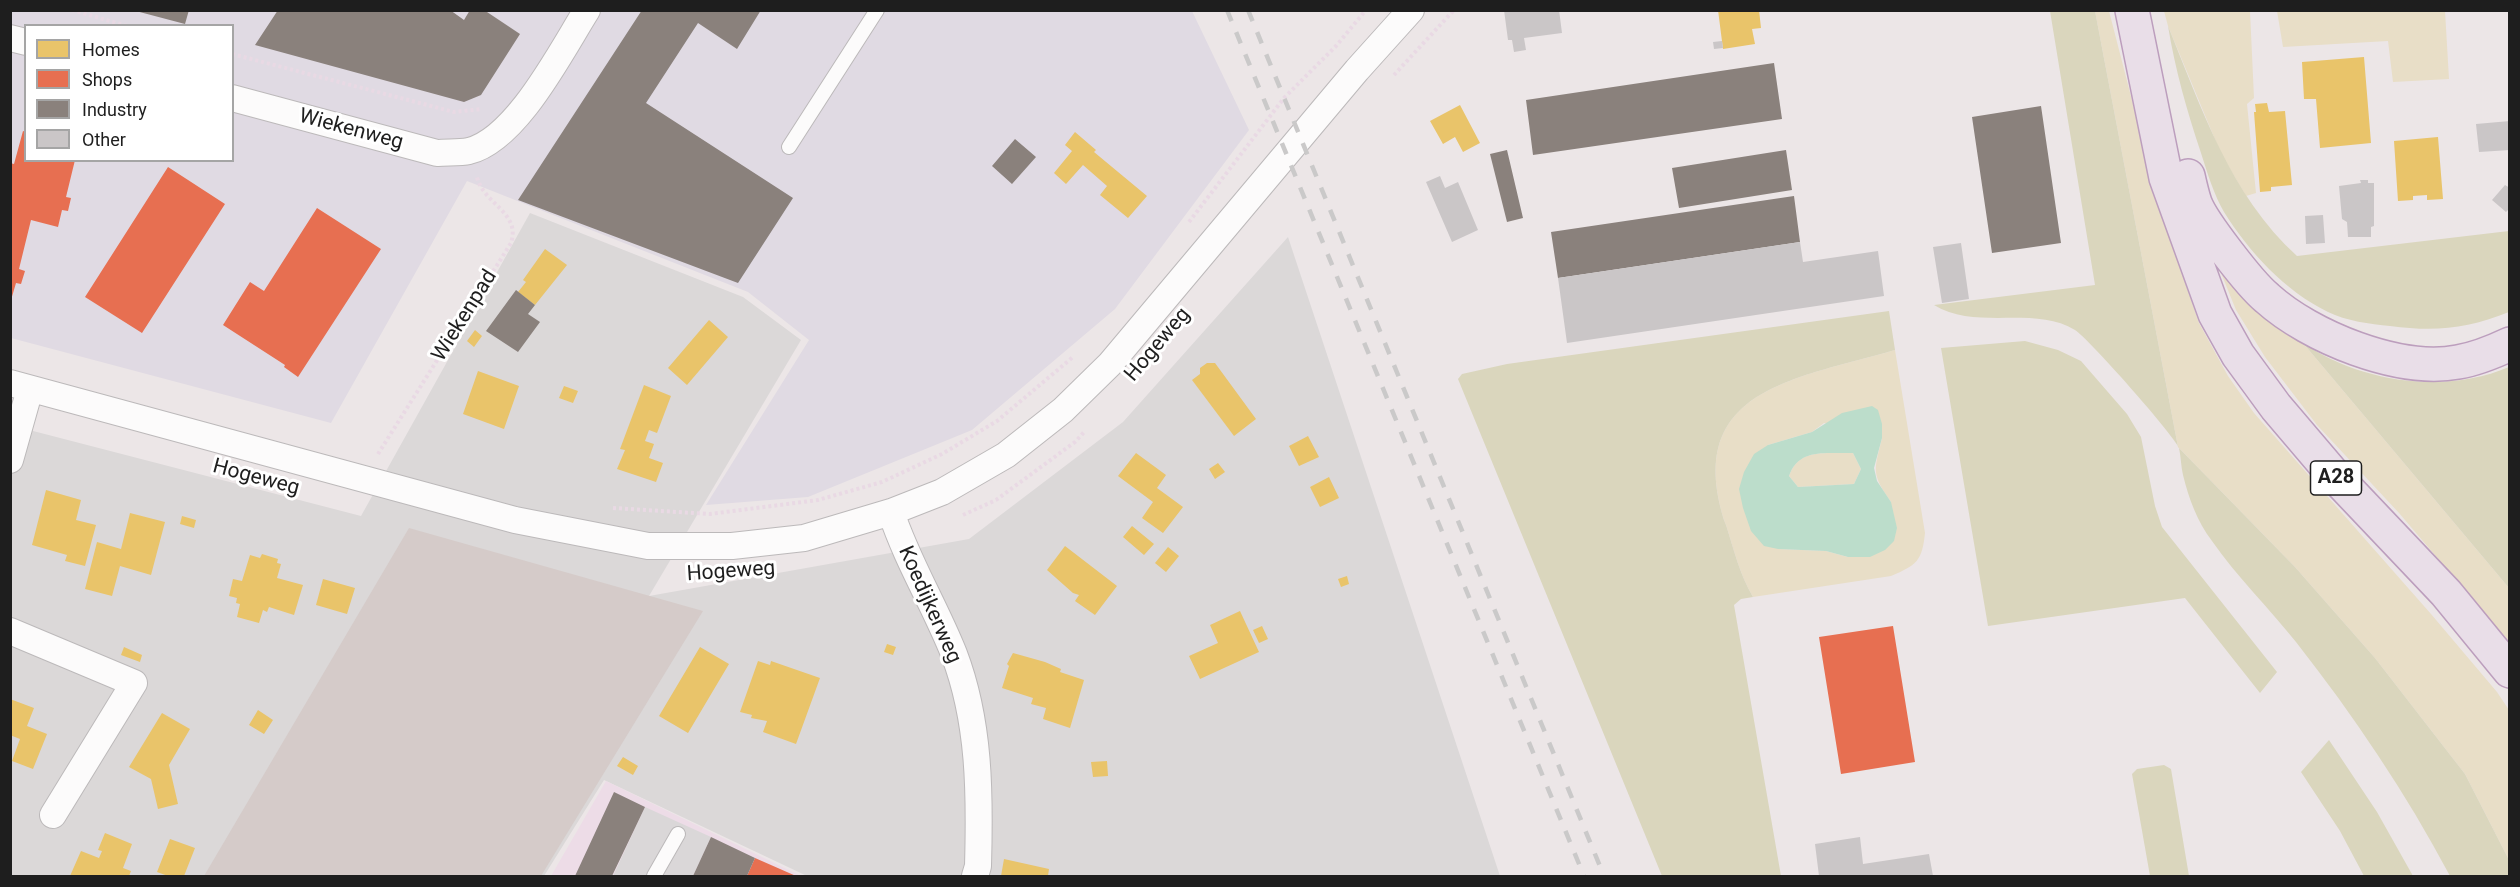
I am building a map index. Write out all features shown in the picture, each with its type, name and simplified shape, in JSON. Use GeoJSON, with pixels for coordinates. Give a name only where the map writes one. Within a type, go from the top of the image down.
{"type":"FeatureCollection","features":[{"type":"Feature","properties":{"kind":"highway","name":"A28"},"geometry":{"type":"LineString","coordinates":[[2132,10],[2166,178],[2215,314],[2238,355],[2276,407],[2333,474],[2446,593],[2510,671]]}},
{"type":"Feature","properties":{"kind":"highway"},"geometry":{"type":"LineString","coordinates":[[2148,10],[2195,205],[2227,251],[2266,298],[2318,334],[2370,353],[2414,362],[2456,363],[2488,354],[2510,344]]}},
{"type":"Feature","properties":{"kind":"street","name":"Wiekenweg"},"geometry":{"type":"LineString","coordinates":[[234,99],[437,153],[470,150],[498,137],[524,108],[587,10]]}},
{"type":"Feature","properties":{"kind":"street","name":"Hogeweg"},"geometry":{"type":"LineString","coordinates":[[20,386],[515,520],[648,546],[732,546],[804,538],[891,512],[942,492],[1006,455],[1063,410],[1110,364],[1357,70],[1411,10]]}},
{"type":"Feature","properties":{"kind":"street"},"geometry":{"type":"LineString","coordinates":[[10,460],[20,386]]}},
{"type":"Feature","properties":{"kind":"street","name":"Koedijkerweg"},"geometry":{"type":"LineString","coordinates":[[891,512],[901,542],[954,655],[972,722],[980,790],[978,866],[975,876]]}},
{"type":"Feature","properties":{"kind":"street"},"geometry":{"type":"LineString","coordinates":[[10,632],[134,683],[53,815]]}},
{"type":"Feature","properties":{"kind":"lane"},"geometry":{"type":"LineString","coordinates":[[789,147],[878,10]]}},
{"type":"Feature","properties":{"kind":"lane"},"geometry":{"type":"LineString","coordinates":[[654,876],[678,834]]}},
{"type":"Feature","properties":{"kind":"path"},"geometry":{"type":"LineString","coordinates":[[72,10],[120,24]]}},
{"type":"Feature","properties":{"kind":"path"},"geometry":{"type":"LineString","coordinates":[[1187,225],[1284,98],[1336,46],[1366,10]]}},
{"type":"Feature","properties":{"kind":"path"},"geometry":{"type":"LineString","coordinates":[[234,55],[454,112],[476,111],[488,106],[497,95],[524,108]]}},
{"type":"Feature","properties":{"kind":"path","name":"Wiekenpad"},"geometry":{"type":"LineString","coordinates":[[387,459],[377,456],[511,243],[514,233],[513,224],[489,200],[478,182],[470,150]]}},
{"type":"Feature","properties":{"kind":"path"},"geometry":{"type":"LineString","coordinates":[[608,508],[710,514],[818,500],[882,482],[942,453],[997,421],[1076,355]]}},
{"type":"Feature","properties":{"kind":"path"},"geometry":{"type":"LineString","coordinates":[[954,519],[996,501],[1075,442],[1090,424]]}},
{"type":"Feature","properties":{"kind":"shaded area"},"geometry":{"type":"Polygon","coordinates":[[[10,11],[1192,11],[1249,130],[1115,309],[972,430],[808,497],[706,505],[809,340],[748,292],[467,181],[331,423],[11,338],[10,11]]]}},
{"type":"Feature","properties":{"kind":"shaded area"},"geometry":{"type":"Polygon","coordinates":[[[2050,11],[2095,11],[2178,446],[2130,387],[2075,330],[2042,319],[1986,318],[1950,313],[1934,305],[2095,285],[2050,11]]]}},
{"type":"Feature","properties":{"kind":"shaded area"},"geometry":{"type":"Polygon","coordinates":[[[2095,11],[2109,11],[2160,209],[2199,323],[2228,376],[2254,413],[2431,614],[2497,692],[2509,710],[2509,860],[2465,774],[2375,658],[2295,567],[2178,447],[2095,11]]]}},
{"type":"Feature","properties":{"kind":"shaded area"},"geometry":{"type":"Polygon","coordinates":[[[2164,11],[2250,11],[2254,98],[2247,104],[2256,193],[2246,196],[2221,154],[2168,26],[2164,11]]]}},
{"type":"Feature","properties":{"kind":"shaded area"},"geometry":{"type":"Polygon","coordinates":[[[2277,11],[2445,11],[2449,79],[2393,82],[2388,41],[2283,47],[2277,11]]]}},
{"type":"Feature","properties":{"kind":"shaded area"},"geometry":{"type":"Polygon","coordinates":[[[2168,26],[2206,118],[2235,178],[2253,206],[2297,256],[2509,231],[2509,312],[2451,328],[2422,329],[2374,324],[2350,320],[2328,312],[2283,282],[2245,242],[2217,198],[2186,106],[2168,26]]]}},
{"type":"Feature","properties":{"kind":"shaded area"},"geometry":{"type":"Polygon","coordinates":[[[530,213],[743,297],[801,340],[649,596],[969,539],[1123,422],[1288,237],[1500,876],[807,876],[604,780],[544,876],[11,876],[10,425],[361,516],[530,213]]]}},
{"type":"Feature","properties":{"kind":"shaded area"},"geometry":{"type":"Polygon","coordinates":[[[2219,268],[2282,329],[2303,343],[2509,588],[2509,642],[2399,513],[2317,425],[2265,357],[2236,310],[2219,268]]]}},
{"type":"Feature","properties":{"kind":"shaded area"},"geometry":{"type":"Polygon","coordinates":[[[1889,311],[1895,350],[1820,370],[1786,382],[1756,397],[1734,418],[1720,444],[1716,480],[1726,525],[1741,571],[1753,597],[1741,599],[1734,605],[1781,876],[1662,876],[1458,379],[1462,374],[1507,364],[1889,311]]]}},
{"type":"Feature","properties":{"kind":"shaded area"},"geometry":{"type":"Polygon","coordinates":[[[2025,341],[2058,350],[2081,361],[2127,414],[2141,437],[2155,506],[2162,527],[2277,672],[2260,693],[2185,598],[1988,626],[1941,348],[2025,341]]]}},
{"type":"Feature","properties":{"kind":"shaded area"},"geometry":{"type":"Polygon","coordinates":[[[2303,343],[2350,367],[2403,380],[2457,381],[2484,376],[2509,367],[2509,588],[2303,343]]]}},
{"type":"Feature","properties":{"kind":"shaded area"},"geometry":{"type":"Polygon","coordinates":[[[1895,350],[1925,533],[1920,556],[1907,569],[1891,576],[1753,597],[1741,571],[1726,525],[1716,480],[1720,444],[1734,418],[1756,397],[1786,382],[1820,370],[1895,350]],[[1824,423],[1812,432],[1768,445],[1778,549],[1826,551],[1848,557],[1891,502],[1876,472],[1882,438],[1824,423]]]}},
{"type":"Feature","properties":{"kind":"shaded area"},"geometry":{"type":"Polygon","coordinates":[[[1872,406],[1878,410],[1882,424],[1882,438],[1874,468],[1877,481],[1891,502],[1897,528],[1894,541],[1885,550],[1870,557],[1848,557],[1826,551],[1778,549],[1764,546],[1751,531],[1739,489],[1744,472],[1754,454],[1768,445],[1812,432],[1842,413],[1872,406]],[[1824,453],[1807,456],[1800,460],[1789,476],[1798,487],[1854,484],[1861,469],[1853,453],[1824,453]]]}},
{"type":"Feature","properties":{"kind":"shaded area"},"geometry":{"type":"Polygon","coordinates":[[[2179,448],[2295,567],[2375,658],[2465,774],[2509,860],[2509,876],[2450,876],[2397,785],[2338,698],[2296,642],[2232,567],[2207,533],[2188,493],[2179,448]]]}},
{"type":"Feature","properties":{"kind":"shaded area"},"geometry":{"type":"Polygon","coordinates":[[[1824,453],[1853,453],[1861,469],[1854,484],[1798,487],[1789,476],[1799,460],[1807,456],[1824,453]]]}},
{"type":"Feature","properties":{"kind":"shaded area"},"geometry":{"type":"Polygon","coordinates":[[[409,528],[703,611],[541,876],[204,876],[409,528]]]}},
{"type":"Feature","properties":{"kind":"shaded area"},"geometry":{"type":"Polygon","coordinates":[[[2329,740],[2377,812],[2413,876],[2364,876],[2340,831],[2301,772],[2329,740]]]}},
{"type":"Feature","properties":{"kind":"shaded area"},"geometry":{"type":"Polygon","coordinates":[[[2164,765],[2171,769],[2189,876],[2150,876],[2132,774],[2137,769],[2164,765]]]}},
{"type":"Feature","properties":{"kind":"shaded area"},"geometry":{"type":"Polygon","coordinates":[[[606,781],[801,876],[551,876],[606,781]]]}},
{"type":"Feature","properties":{"kind":"shaded area"},"geometry":{"type":"Polygon","coordinates":[[[645,807],[711,837],[693,876],[613,876],[645,807]]]}},
{"type":"Feature","properties":{"kind":"building: Homes"},"geometry":{"type":"Polygon","coordinates":[[[1718,10],[1759,10],[1761,28],[1752,29],[1755,44],[1723,49],[1718,10]]]}},
{"type":"Feature","properties":{"kind":"building: Homes"},"geometry":{"type":"Polygon","coordinates":[[[2364,57],[2371,143],[2320,148],[2316,99],[2304,99],[2302,62],[2364,57]]]}},
{"type":"Feature","properties":{"kind":"building: Homes"},"geometry":{"type":"Polygon","coordinates":[[[2267,103],[2269,112],[2285,111],[2292,185],[2271,187],[2271,191],[2260,192],[2254,112],[2256,112],[2255,104],[2267,103]]]}},
{"type":"Feature","properties":{"kind":"building: Homes"},"geometry":{"type":"Polygon","coordinates":[[[1460,105],[1480,143],[1463,152],[1455,137],[1443,144],[1430,121],[1460,105]]]}},
{"type":"Feature","properties":{"kind":"building: Homes"},"geometry":{"type":"Polygon","coordinates":[[[1075,132],[1096,150],[1094,152],[1147,196],[1128,218],[1100,195],[1107,186],[1083,165],[1066,184],[1054,173],[1072,151],[1065,145],[1075,132]]]}},
{"type":"Feature","properties":{"kind":"building: Homes"},"geometry":{"type":"Polygon","coordinates":[[[2438,137],[2443,199],[2427,200],[2427,195],[2413,196],[2413,200],[2398,201],[2394,141],[2438,137]]]}},
{"type":"Feature","properties":{"kind":"building: Homes"},"geometry":{"type":"Polygon","coordinates":[[[545,249],[567,265],[535,305],[518,292],[526,282],[523,280],[545,249]]]}},
{"type":"Feature","properties":{"kind":"building: Homes"},"geometry":{"type":"Polygon","coordinates":[[[709,320],[728,337],[687,385],[668,368],[709,320]]]}},
{"type":"Feature","properties":{"kind":"building: Homes"},"geometry":{"type":"Polygon","coordinates":[[[475,330],[482,336],[474,347],[467,341],[475,330]]]}},
{"type":"Feature","properties":{"kind":"building: Homes"},"geometry":{"type":"Polygon","coordinates":[[[1207,363],[1215,363],[1256,419],[1234,436],[1192,380],[1200,374],[1200,368],[1207,363]]]}},
{"type":"Feature","properties":{"kind":"building: Homes"},"geometry":{"type":"Polygon","coordinates":[[[478,371],[519,386],[504,429],[463,414],[478,371]]]}},
{"type":"Feature","properties":{"kind":"building: Homes"},"geometry":{"type":"Polygon","coordinates":[[[644,385],[671,396],[657,433],[649,430],[645,441],[654,444],[649,458],[663,463],[656,482],[617,469],[625,450],[620,449],[644,385]]]}},
{"type":"Feature","properties":{"kind":"building: Homes"},"geometry":{"type":"Polygon","coordinates":[[[564,386],[578,391],[573,403],[559,398],[564,386]]]}},
{"type":"Feature","properties":{"kind":"building: Homes"},"geometry":{"type":"Polygon","coordinates":[[[1308,436],[1319,457],[1299,466],[1289,446],[1308,436]]]}},
{"type":"Feature","properties":{"kind":"building: Homes"},"geometry":{"type":"Polygon","coordinates":[[[1136,453],[1166,475],[1157,488],[1183,507],[1163,533],[1142,518],[1153,502],[1118,476],[1136,453]]]}},
{"type":"Feature","properties":{"kind":"building: Homes"},"geometry":{"type":"Polygon","coordinates":[[[1218,463],[1225,472],[1215,479],[1209,469],[1218,463]]]}},
{"type":"Feature","properties":{"kind":"building: Homes"},"geometry":{"type":"Polygon","coordinates":[[[1329,477],[1339,498],[1320,507],[1310,487],[1329,477]]]}},
{"type":"Feature","properties":{"kind":"building: Homes"},"geometry":{"type":"Polygon","coordinates":[[[46,490],[81,500],[76,520],[96,525],[85,566],[65,561],[67,555],[32,545],[46,490]]]}},
{"type":"Feature","properties":{"kind":"building: Homes"},"geometry":{"type":"Polygon","coordinates":[[[130,513],[165,522],[151,575],[120,566],[112,596],[85,589],[97,542],[121,549],[130,513]]]}},
{"type":"Feature","properties":{"kind":"building: Homes"},"geometry":{"type":"Polygon","coordinates":[[[182,516],[196,520],[194,528],[180,524],[182,516]]]}},
{"type":"Feature","properties":{"kind":"building: Homes"},"geometry":{"type":"Polygon","coordinates":[[[1132,526],[1154,544],[1144,555],[1123,537],[1132,526]]]}},
{"type":"Feature","properties":{"kind":"building: Homes"},"geometry":{"type":"Polygon","coordinates":[[[1065,546],[1117,586],[1095,615],[1075,601],[1079,595],[1073,593],[1047,570],[1065,546]]]}},
{"type":"Feature","properties":{"kind":"building: Homes"},"geometry":{"type":"Polygon","coordinates":[[[1168,547],[1179,556],[1166,572],[1155,563],[1168,547]]]}},
{"type":"Feature","properties":{"kind":"building: Homes"},"geometry":{"type":"Polygon","coordinates":[[[262,554],[278,559],[277,563],[281,564],[277,578],[303,585],[294,615],[269,607],[267,612],[263,610],[259,623],[237,617],[240,604],[236,603],[237,598],[229,596],[233,579],[242,581],[250,555],[260,558],[262,554]]]}},
{"type":"Feature","properties":{"kind":"building: Homes"},"geometry":{"type":"Polygon","coordinates":[[[1347,576],[1349,584],[1341,587],[1338,579],[1347,576]]]}},
{"type":"Feature","properties":{"kind":"building: Homes"},"geometry":{"type":"Polygon","coordinates":[[[323,579],[355,588],[347,614],[316,605],[323,579]]]}},
{"type":"Feature","properties":{"kind":"building: Homes"},"geometry":{"type":"Polygon","coordinates":[[[1240,611],[1259,652],[1200,679],[1189,656],[1218,643],[1210,625],[1240,611]]]}},
{"type":"Feature","properties":{"kind":"building: Homes"},"geometry":{"type":"Polygon","coordinates":[[[1262,626],[1268,639],[1259,643],[1253,630],[1262,626]]]}},
{"type":"Feature","properties":{"kind":"building: Homes"},"geometry":{"type":"Polygon","coordinates":[[[887,644],[896,647],[893,655],[884,652],[887,644]]]}},
{"type":"Feature","properties":{"kind":"building: Homes"},"geometry":{"type":"Polygon","coordinates":[[[124,647],[142,655],[140,662],[121,655],[124,647]]]}},
{"type":"Feature","properties":{"kind":"building: Homes"},"geometry":{"type":"Polygon","coordinates":[[[700,647],[729,664],[688,733],[659,716],[700,647]]]}},
{"type":"Feature","properties":{"kind":"building: Homes"},"geometry":{"type":"Polygon","coordinates":[[[1013,653],[1045,662],[1061,669],[1060,672],[1084,680],[1070,728],[1043,719],[1046,708],[1031,704],[1033,698],[1002,688],[1009,666],[1007,664],[1013,653]]]}},
{"type":"Feature","properties":{"kind":"building: Homes"},"geometry":{"type":"Polygon","coordinates":[[[758,661],[770,665],[771,661],[820,678],[796,744],[763,732],[767,721],[751,718],[752,715],[740,712],[758,661]]]}},
{"type":"Feature","properties":{"kind":"building: Homes"},"geometry":{"type":"Polygon","coordinates":[[[10,699],[34,708],[27,726],[47,734],[33,769],[12,761],[20,739],[10,735],[10,699]]]}},
{"type":"Feature","properties":{"kind":"building: Homes"},"geometry":{"type":"Polygon","coordinates":[[[258,710],[273,720],[264,734],[249,725],[258,710]]]}},
{"type":"Feature","properties":{"kind":"building: Homes"},"geometry":{"type":"Polygon","coordinates":[[[162,713],[190,729],[169,765],[178,804],[158,809],[151,779],[129,767],[162,713]]]}},
{"type":"Feature","properties":{"kind":"building: Homes"},"geometry":{"type":"Polygon","coordinates":[[[623,757],[638,766],[633,775],[617,766],[623,757]]]}},
{"type":"Feature","properties":{"kind":"building: Homes"},"geometry":{"type":"Polygon","coordinates":[[[1107,761],[1108,776],[1093,777],[1091,762],[1107,761]]]}},
{"type":"Feature","properties":{"kind":"building: Homes"},"geometry":{"type":"Polygon","coordinates":[[[105,833],[132,844],[123,868],[131,871],[129,876],[70,876],[81,851],[99,858],[102,851],[98,850],[105,833]]]}},
{"type":"Feature","properties":{"kind":"building: Homes"},"geometry":{"type":"Polygon","coordinates":[[[170,839],[195,848],[184,876],[168,876],[157,872],[170,839]]]}},
{"type":"Feature","properties":{"kind":"building: Homes"},"geometry":{"type":"Polygon","coordinates":[[[1004,859],[1049,869],[1048,876],[1001,876],[1004,859]]]}},
{"type":"Feature","properties":{"kind":"building: Shops"},"geometry":{"type":"Polygon","coordinates":[[[23,131],[24,162],[75,162],[66,197],[71,198],[68,211],[62,210],[58,227],[31,220],[19,269],[25,271],[21,284],[16,283],[11,300],[10,163],[14,164],[23,131]]]}},
{"type":"Feature","properties":{"kind":"building: Shops"},"geometry":{"type":"Polygon","coordinates":[[[168,167],[225,204],[142,333],[85,297],[168,167]]]}},
{"type":"Feature","properties":{"kind":"building: Shops"},"geometry":{"type":"Polygon","coordinates":[[[317,208],[381,249],[298,377],[284,367],[285,365],[223,325],[250,282],[264,291],[317,208]]]}},
{"type":"Feature","properties":{"kind":"building: Shops"},"geometry":{"type":"Polygon","coordinates":[[[1893,626],[1915,762],[1841,774],[1819,637],[1893,626]]]}},
{"type":"Feature","properties":{"kind":"building: Shops"},"geometry":{"type":"Polygon","coordinates":[[[755,858],[796,876],[747,876],[755,858]]]}},
{"type":"Feature","properties":{"kind":"building: Industry"},"geometry":{"type":"Polygon","coordinates":[[[132,10],[189,10],[185,24],[132,10]]]}},
{"type":"Feature","properties":{"kind":"building: Industry"},"geometry":{"type":"Polygon","coordinates":[[[278,10],[450,10],[464,20],[470,10],[484,10],[520,34],[481,95],[464,102],[255,45],[278,10]]]}},
{"type":"Feature","properties":{"kind":"building: Industry"},"geometry":{"type":"Polygon","coordinates":[[[642,10],[761,10],[737,49],[698,23],[646,103],[793,198],[738,283],[518,200],[642,10]]]}},
{"type":"Feature","properties":{"kind":"building: Industry"},"geometry":{"type":"Polygon","coordinates":[[[1774,63],[1782,119],[1533,155],[1526,100],[1774,63]]]}},
{"type":"Feature","properties":{"kind":"building: Industry"},"geometry":{"type":"Polygon","coordinates":[[[2041,106],[2061,243],[1992,253],[1972,117],[2041,106]]]}},
{"type":"Feature","properties":{"kind":"building: Industry"},"geometry":{"type":"Polygon","coordinates":[[[1015,139],[1036,157],[1012,184],[992,166],[1015,139]]]}},
{"type":"Feature","properties":{"kind":"building: Industry"},"geometry":{"type":"Polygon","coordinates":[[[1507,150],[1523,218],[1507,222],[1490,154],[1507,150]]]}},
{"type":"Feature","properties":{"kind":"building: Industry"},"geometry":{"type":"Polygon","coordinates":[[[1786,150],[1792,190],[1679,208],[1672,168],[1786,150]]]}},
{"type":"Feature","properties":{"kind":"building: Industry"},"geometry":{"type":"Polygon","coordinates":[[[1794,196],[1800,242],[1558,278],[1551,232],[1794,196]]]}},
{"type":"Feature","properties":{"kind":"building: Industry"},"geometry":{"type":"Polygon","coordinates":[[[516,290],[535,305],[528,314],[540,322],[518,352],[486,331],[516,290]]]}},
{"type":"Feature","properties":{"kind":"building: Industry"},"geometry":{"type":"Polygon","coordinates":[[[614,792],[645,807],[612,876],[575,876],[614,792]]]}},
{"type":"Feature","properties":{"kind":"building: Industry"},"geometry":{"type":"Polygon","coordinates":[[[711,837],[755,858],[747,876],[693,876],[711,837]]]}},
{"type":"Feature","properties":{"kind":"building: Other"},"geometry":{"type":"Polygon","coordinates":[[[1504,10],[1559,10],[1562,33],[1524,38],[1526,50],[1514,52],[1512,40],[1508,40],[1504,10]]]}},
{"type":"Feature","properties":{"kind":"building: Other"},"geometry":{"type":"Polygon","coordinates":[[[1722,41],[1723,48],[1714,49],[1713,42],[1722,41]]]}},
{"type":"Feature","properties":{"kind":"building: Other"},"geometry":{"type":"Polygon","coordinates":[[[2510,121],[2510,150],[2479,152],[2476,124],[2510,121]]]}},
{"type":"Feature","properties":{"kind":"building: Other"},"geometry":{"type":"Polygon","coordinates":[[[1440,176],[1445,188],[1458,182],[1478,230],[1452,242],[1426,182],[1440,176]]]}},
{"type":"Feature","properties":{"kind":"building: Other"},"geometry":{"type":"Polygon","coordinates":[[[2360,180],[2374,183],[2374,226],[2371,227],[2371,237],[2348,237],[2347,222],[2342,219],[2339,186],[2361,183],[2360,180]]]}},
{"type":"Feature","properties":{"kind":"building: Other"},"geometry":{"type":"Polygon","coordinates":[[[2505,185],[2510,188],[2510,208],[2506,212],[2492,200],[2505,185]]]}},
{"type":"Feature","properties":{"kind":"building: Other"},"geometry":{"type":"Polygon","coordinates":[[[2323,215],[2325,243],[2306,244],[2305,216],[2323,215]]]}},
{"type":"Feature","properties":{"kind":"building: Other"},"geometry":{"type":"Polygon","coordinates":[[[1800,242],[1803,262],[1878,251],[1884,296],[1567,343],[1558,278],[1800,242]]]}},
{"type":"Feature","properties":{"kind":"building: Other"},"geometry":{"type":"Polygon","coordinates":[[[1961,243],[1969,299],[1942,303],[1933,247],[1961,243]]]}},
{"type":"Feature","properties":{"kind":"building: Other"},"geometry":{"type":"Polygon","coordinates":[[[1860,837],[1863,864],[1929,854],[1933,876],[1819,876],[1815,844],[1860,837]]]}},
{"type":"Feature","properties":{"kind":"railway"},"geometry":{"type":"LineString","coordinates":[[1227,10],[1584,876]]}},
{"type":"Feature","properties":{"kind":"railway"},"geometry":{"type":"LineString","coordinates":[[1248,10],[1604,876]]}}]}
